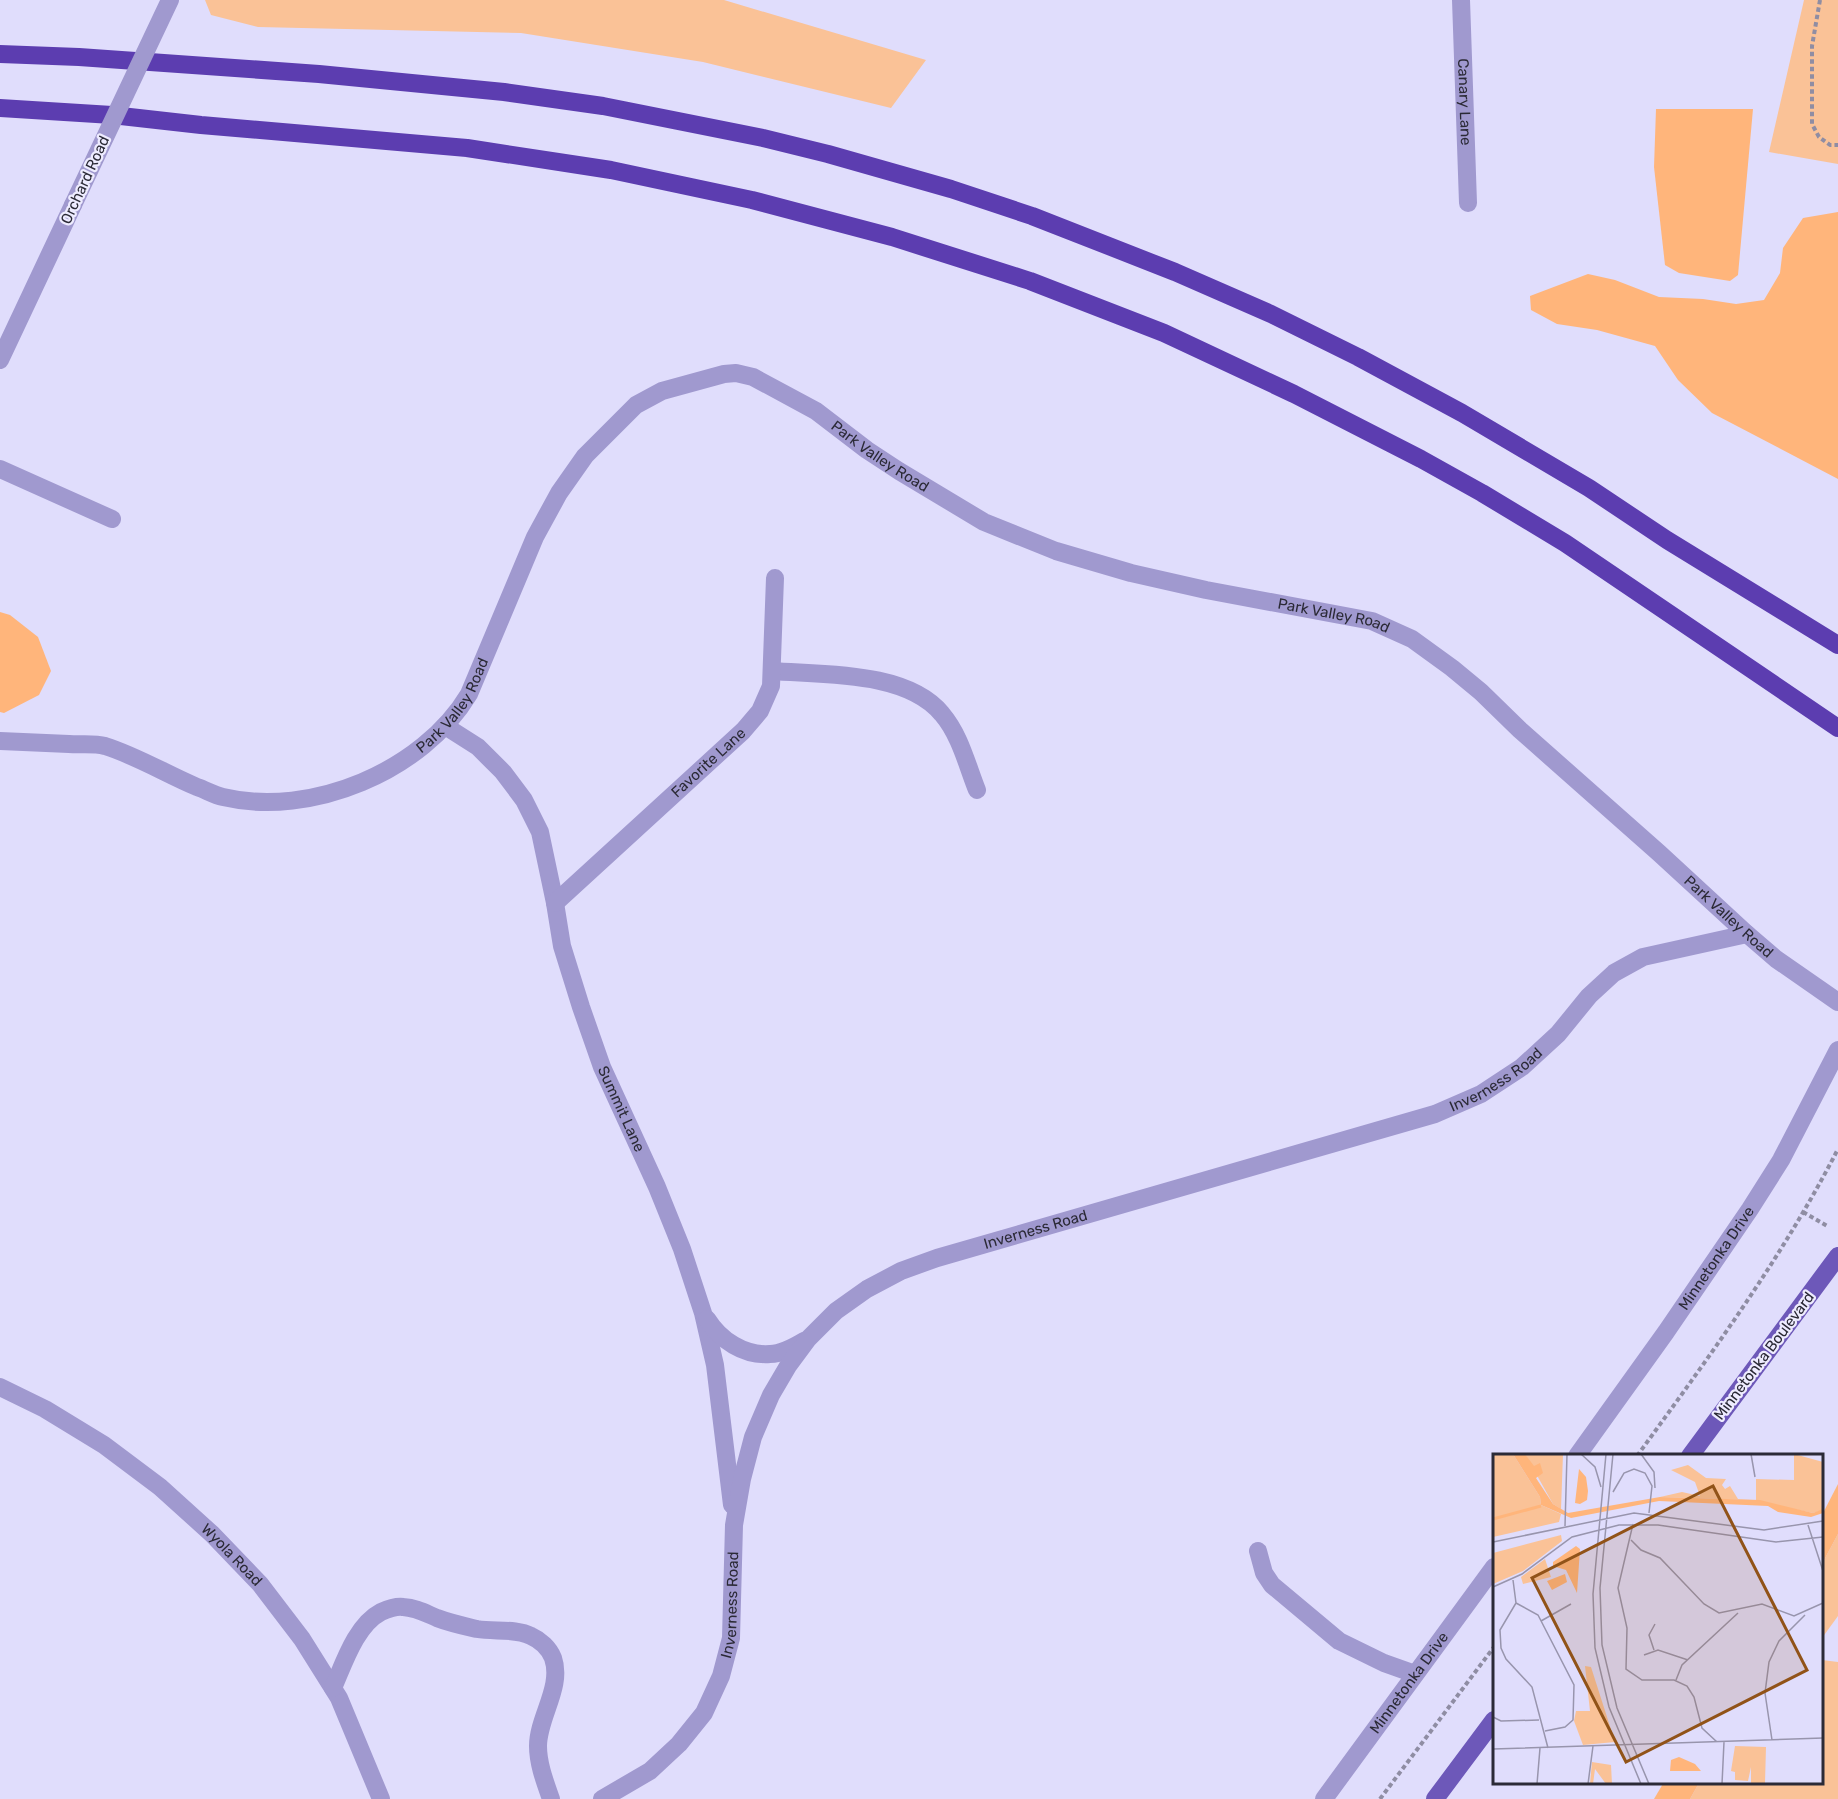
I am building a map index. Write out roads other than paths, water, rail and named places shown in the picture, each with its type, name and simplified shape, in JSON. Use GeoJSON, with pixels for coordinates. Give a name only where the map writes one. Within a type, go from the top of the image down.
{"type":"FeatureCollection","features":[{"type":"Feature","properties":{"kind":"highway"},"geometry":{"type":"LineString","coordinates":[[0,54],[79,57],[320,74],[515,93],[603,106],[763,138],[951,189],[1032,216],[1175,272],[1271,314],[1349,352],[1462,413],[1579,482],[1667,540],[1838,645]]}},
{"type":"Feature","properties":{"kind":"highway"},"geometry":{"type":"LineString","coordinates":[[0,108],[112,115],[467,148],[611,170],[752,200],[892,237],[1029,281],[1164,333],[1294,394],[1421,459],[1565,543],[1838,728]]}},
{"type":"Feature","properties":{"kind":"main road","name":"Minnetonka Boulevard"},"geometry":{"type":"LineString","coordinates":[[1691,1454],[1838,1256]]}},
{"type":"Feature","properties":{"kind":"main road"},"geometry":{"type":"LineString","coordinates":[[1435,1799],[1493,1721]]}},
{"type":"Feature","properties":{"kind":"street","name":"Orchard Road"},"geometry":{"type":"LineString","coordinates":[[0,360],[170,0]]}},
{"type":"Feature","properties":{"kind":"street","name":"Canary Lane"},"geometry":{"type":"LineString","coordinates":[[1461,0],[1468,203]]}},
{"type":"Feature","properties":{"kind":"street","name":"Park Valley Road"},"geometry":{"type":"LineString","coordinates":[[0,741],[103,746],[146,762],[220,796],[240,800],[272,802],[312,797],[356,785],[396,766],[445,726],[470,694],[535,537],[559,493],[585,456],[636,405],[662,391],[724,374],[736,373],[753,377],[816,411],[867,450],[984,522],[1056,551],[1206,590],[1372,621],[1412,639],[1481,692],[1520,730],[1776,959],[1838,1002]]}},
{"type":"Feature","properties":{"kind":"street"},"geometry":{"type":"LineString","coordinates":[[0,469],[112,519]]}},
{"type":"Feature","properties":{"kind":"street","name":"Favorite Lane"},"geometry":{"type":"LineString","coordinates":[[555,903],[742,731],[760,711],[771,686],[775,578]]}},
{"type":"Feature","properties":{"kind":"street"},"geometry":{"type":"LineString","coordinates":[[772,671],[880,681],[914,692],[943,714],[959,744],[977,790]]}},
{"type":"Feature","properties":{"kind":"street","name":"Summit Lane"},"geometry":{"type":"LineString","coordinates":[[445,726],[478,747],[503,772],[524,800],[540,832],[562,946],[602,1067],[657,1186],[682,1249],[703,1313],[715,1365],[734,1525]]}},
{"type":"Feature","properties":{"kind":"street","name":"Inverness Road"},"geometry":{"type":"LineString","coordinates":[[602,1799],[650,1771],[679,1744],[704,1713],[721,1676],[731,1638],[734,1525],[742,1479],[753,1437],[771,1395],[788,1366],[808,1339],[836,1311],[867,1289],[901,1271],[937,1258],[1444,1110],[1481,1094],[1522,1067],[1558,1034],[1589,996],[1614,974],[1643,957],[1747,934]]}},
{"type":"Feature","properties":{"kind":"street","name":"Minnetonka Drive"},"geometry":{"type":"LineString","coordinates":[[1577,1454],[1642,1366],[1750,1209],[1781,1160],[1838,1050]]}},
{"type":"Feature","properties":{"kind":"street"},"geometry":{"type":"LineString","coordinates":[[703,1313],[714,1330],[730,1344],[748,1352],[769,1354],[790,1349],[808,1339]]}},
{"type":"Feature","properties":{"kind":"street","name":"Wyola Road"},"geometry":{"type":"LineString","coordinates":[[0,1387],[45,1409],[104,1445],[160,1487],[212,1534],[260,1584],[302,1639],[344,1707],[381,1799]]}},
{"type":"Feature","properties":{"kind":"street"},"geometry":{"type":"LineString","coordinates":[[1258,1551],[1264,1573],[1272,1585],[1339,1641],[1384,1663],[1415,1674]]}},
{"type":"Feature","properties":{"kind":"street","name":"Minnetonka Drive"},"geometry":{"type":"LineString","coordinates":[[1324,1799],[1493,1568]]}},
{"type":"Feature","properties":{"kind":"street"},"geometry":{"type":"LineString","coordinates":[[333,1688],[351,1646],[365,1626],[380,1613],[400,1606],[420,1609],[438,1618],[468,1627],[529,1634],[544,1644],[552,1656],[556,1673],[538,1746],[542,1770],[551,1799]]}}]}
